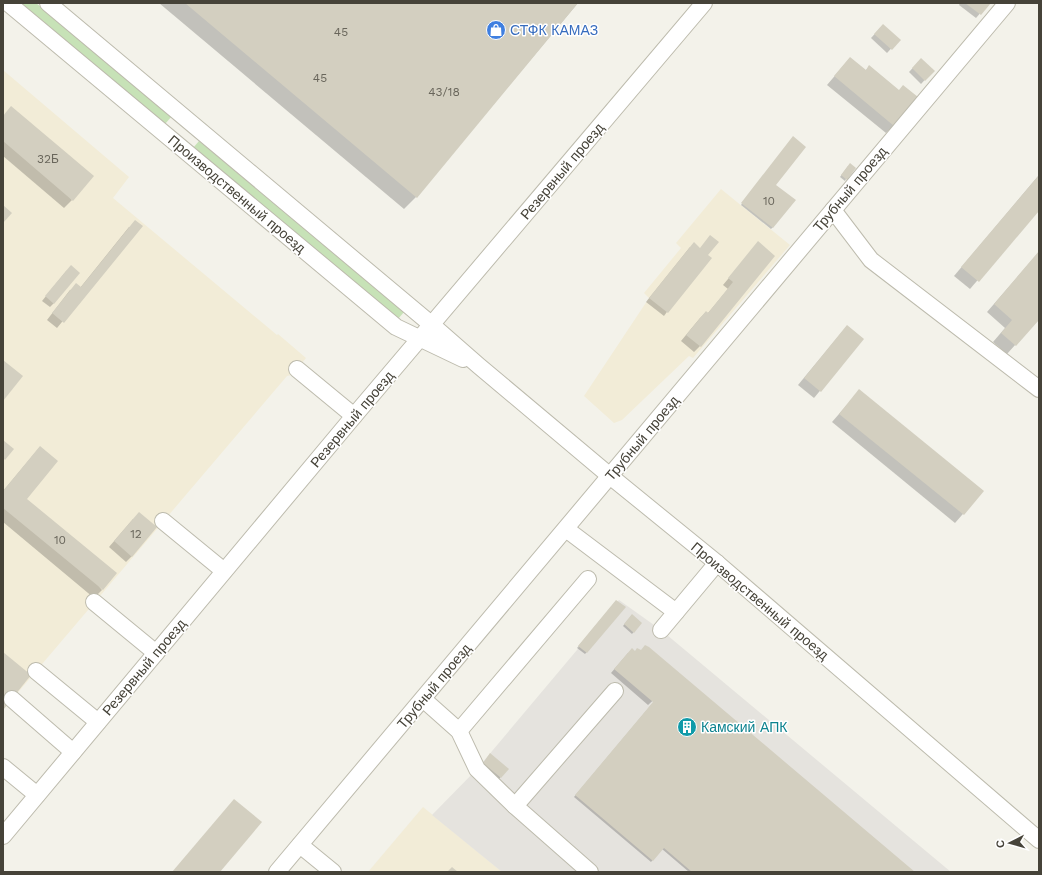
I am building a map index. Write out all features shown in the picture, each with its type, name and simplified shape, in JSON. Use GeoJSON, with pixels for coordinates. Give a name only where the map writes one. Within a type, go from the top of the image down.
{"type":"FeatureCollection","features":[{"type":"Feature","properties":{"kind":"street","name":"Производственный проезд"},"geometry":{"type":"LineString","coordinates":[[8,3],[396,327],[479,366]]}},
{"type":"Feature","properties":{"kind":"street","name":"Резервный проезд"},"geometry":{"type":"LineString","coordinates":[[3,836],[354,416],[704,3]]}},
{"type":"Feature","properties":{"kind":"street","name":"Трубный проезд"},"geometry":{"type":"LineString","coordinates":[[277,872],[1007,3]]}},
{"type":"Feature","properties":{"kind":"street","name":"Производственный проезд"},"geometry":{"type":"LineString","coordinates":[[53,5],[479,366],[610,476],[717,563],[1039,840]]}},
{"type":"Feature","properties":{"kind":"street"},"geometry":{"type":"LineString","coordinates":[[174,142],[190,122]]}},
{"type":"Feature","properties":{"kind":"street"},"geometry":{"type":"LineString","coordinates":[[833,210],[871,260],[1039,389]]}},
{"type":"Feature","properties":{"kind":"street"},"geometry":{"type":"LineString","coordinates":[[297,369],[354,416]]}},
{"type":"Feature","properties":{"kind":"street"},"geometry":{"type":"LineString","coordinates":[[163,521],[224,571]]}},
{"type":"Feature","properties":{"kind":"street"},"geometry":{"type":"LineString","coordinates":[[566,529],[676,612]]}},
{"type":"Feature","properties":{"kind":"street"},"geometry":{"type":"LineString","coordinates":[[661,630],[717,563]]}},
{"type":"Feature","properties":{"kind":"street"},"geometry":{"type":"LineString","coordinates":[[459,731],[588,579]]}},
{"type":"Feature","properties":{"kind":"street"},"geometry":{"type":"LineString","coordinates":[[94,602],[156,653]]}},
{"type":"Feature","properties":{"kind":"street"},"geometry":{"type":"LineString","coordinates":[[36,671],[98,722]]}},
{"type":"Feature","properties":{"kind":"street"},"geometry":{"type":"LineString","coordinates":[[515,806],[615,691]]}},
{"type":"Feature","properties":{"kind":"street"},"geometry":{"type":"LineString","coordinates":[[12,699],[73,752]]}},
{"type":"Feature","properties":{"kind":"street"},"geometry":{"type":"LineString","coordinates":[[423,699],[459,731],[476,769],[515,806],[590,872]]}},
{"type":"Feature","properties":{"kind":"street"},"geometry":{"type":"LineString","coordinates":[[3,767],[37,795]]}},
{"type":"Feature","properties":{"kind":"street"},"geometry":{"type":"LineString","coordinates":[[300,845],[332,872]]}},
{"type":"Feature","properties":{"kind":"shaded area"},"geometry":{"type":"Polygon","coordinates":[[[3,70],[129,177],[113,198],[306,358],[292,375],[287,376],[3,710],[3,70]]]}},
{"type":"Feature","properties":{"kind":"shaded area"},"geometry":{"type":"Polygon","coordinates":[[[721,189],[790,245],[693,358],[689,356],[622,420],[614,423],[584,396],[649,298],[644,293],[681,248],[676,243],[721,189]]]}},
{"type":"Feature","properties":{"kind":"shaded area"},"geometry":{"type":"Polygon","coordinates":[[[619,600],[661,630],[951,872],[502,872],[432,815],[477,769],[619,600]]]}},
{"type":"Feature","properties":{"kind":"shaded area"},"geometry":{"type":"Polygon","coordinates":[[[423,807],[502,872],[368,872],[423,807]]]}},
{"type":"Feature","properties":{"kind":"green space"},"geometry":{"type":"Polygon","coordinates":[[[21,3],[36,3],[172,116],[165,124],[21,3]]]}},
{"type":"Feature","properties":{"kind":"green space"},"geometry":{"type":"Polygon","coordinates":[[[199,141],[404,312],[398,319],[193,148],[199,141]]]}},
{"type":"Feature","properties":{"kind":"building"},"geometry":{"type":"Polygon","coordinates":[[[185,3],[578,3],[417,198],[185,3]]]}},
{"type":"Feature","properties":{"kind":"building"},"geometry":{"type":"Polygon","coordinates":[[[965,3],[991,3],[981,15],[965,3]]]}},
{"type":"Feature","properties":{"kind":"building"},"geometry":{"type":"Polygon","coordinates":[[[883,24],[901,40],[892,50],[874,34],[883,24]]]}},
{"type":"Feature","properties":{"kind":"building"},"geometry":{"type":"Polygon","coordinates":[[[850,57],[866,70],[869,65],[899,90],[903,85],[918,97],[894,126],[834,76],[850,57]]]}},
{"type":"Feature","properties":{"kind":"building"},"geometry":{"type":"Polygon","coordinates":[[[921,58],[935,71],[925,81],[912,68],[921,58]]]}},
{"type":"Feature","properties":{"kind":"building"},"geometry":{"type":"Polygon","coordinates":[[[11,106],[94,176],[73,201],[3,141],[3,116],[11,106]]]}},
{"type":"Feature","properties":{"kind":"building"},"geometry":{"type":"Polygon","coordinates":[[[793,136],[806,147],[776,185],[796,200],[773,228],[741,203],[793,136]]]}},
{"type":"Feature","properties":{"kind":"building"},"geometry":{"type":"Polygon","coordinates":[[[850,163],[856,168],[847,180],[841,175],[850,163]]]}},
{"type":"Feature","properties":{"kind":"building"},"geometry":{"type":"Polygon","coordinates":[[[1039,175],[1039,211],[979,282],[961,267],[1039,175]]]}},
{"type":"Feature","properties":{"kind":"building"},"geometry":{"type":"Polygon","coordinates":[[[3,205],[12,213],[3,223],[3,205]]]}},
{"type":"Feature","properties":{"kind":"building"},"geometry":{"type":"Polygon","coordinates":[[[135,220],[143,226],[64,323],[52,313],[76,283],[81,287],[135,220]]]}},
{"type":"Feature","properties":{"kind":"building"},"geometry":{"type":"Polygon","coordinates":[[[710,235],[719,242],[708,255],[712,258],[668,313],[649,298],[694,242],[700,248],[710,235]]]}},
{"type":"Feature","properties":{"kind":"building"},"geometry":{"type":"Polygon","coordinates":[[[758,241],[775,256],[701,347],[686,335],[706,311],[708,313],[733,282],[728,278],[758,241]]]}},
{"type":"Feature","properties":{"kind":"building"},"geometry":{"type":"Polygon","coordinates":[[[1039,251],[1039,320],[1016,346],[1001,333],[1012,320],[994,304],[1039,251]]]}},
{"type":"Feature","properties":{"kind":"building"},"geometry":{"type":"Polygon","coordinates":[[[71,265],[80,273],[54,304],[45,296],[71,265]]]}},
{"type":"Feature","properties":{"kind":"building"},"geometry":{"type":"Polygon","coordinates":[[[847,325],[864,339],[821,392],[804,378],[847,325]]]}},
{"type":"Feature","properties":{"kind":"building"},"geometry":{"type":"Polygon","coordinates":[[[3,360],[23,376],[3,401],[3,360]]]}},
{"type":"Feature","properties":{"kind":"building"},"geometry":{"type":"Polygon","coordinates":[[[859,389],[984,491],[964,515],[839,414],[859,389]]]}},
{"type":"Feature","properties":{"kind":"building"},"geometry":{"type":"Polygon","coordinates":[[[3,440],[14,449],[5,460],[3,458],[3,440]]]}},
{"type":"Feature","properties":{"kind":"building"},"geometry":{"type":"Polygon","coordinates":[[[40,446],[58,461],[27,499],[117,573],[103,590],[3,508],[3,491],[40,446]]]}},
{"type":"Feature","properties":{"kind":"building"},"geometry":{"type":"Polygon","coordinates":[[[139,512],[157,527],[132,557],[114,541],[139,512]]]}},
{"type":"Feature","properties":{"kind":"building"},"geometry":{"type":"Polygon","coordinates":[[[616,600],[626,607],[587,653],[578,646],[616,600]]]}},
{"type":"Feature","properties":{"kind":"building"},"geometry":{"type":"Polygon","coordinates":[[[632,614],[642,623],[634,633],[624,624],[632,614]]]}},
{"type":"Feature","properties":{"kind":"building","name":"Камский АПК"},"geometry":{"type":"Polygon","coordinates":[[[645,645],[915,872],[692,872],[664,848],[653,861],[575,795],[653,702],[614,669],[632,648],[635,651],[637,648],[641,650],[645,645]]]}},
{"type":"Feature","properties":{"kind":"building"},"geometry":{"type":"Polygon","coordinates":[[[3,652],[31,675],[3,710],[3,652]]]}},
{"type":"Feature","properties":{"kind":"building"},"geometry":{"type":"Polygon","coordinates":[[[490,753],[509,769],[501,778],[483,763],[490,753]]]}},
{"type":"Feature","properties":{"kind":"building"},"geometry":{"type":"Polygon","coordinates":[[[234,799],[262,822],[220,872],[172,872],[234,799]]]}},
{"type":"Feature","properties":{"kind":"building"},"geometry":{"type":"Polygon","coordinates":[[[452,867],[458,872],[447,872],[452,867]]]}},
{"type":"Feature","properties":{"kind":"place","name":"СТФК КАМАЗ"},"geometry":{"type":"Point","coordinates":[496,30]}},
{"type":"Feature","properties":{"kind":"place","name":"Камский АПК"},"geometry":{"type":"Point","coordinates":[687,727]}}]}
